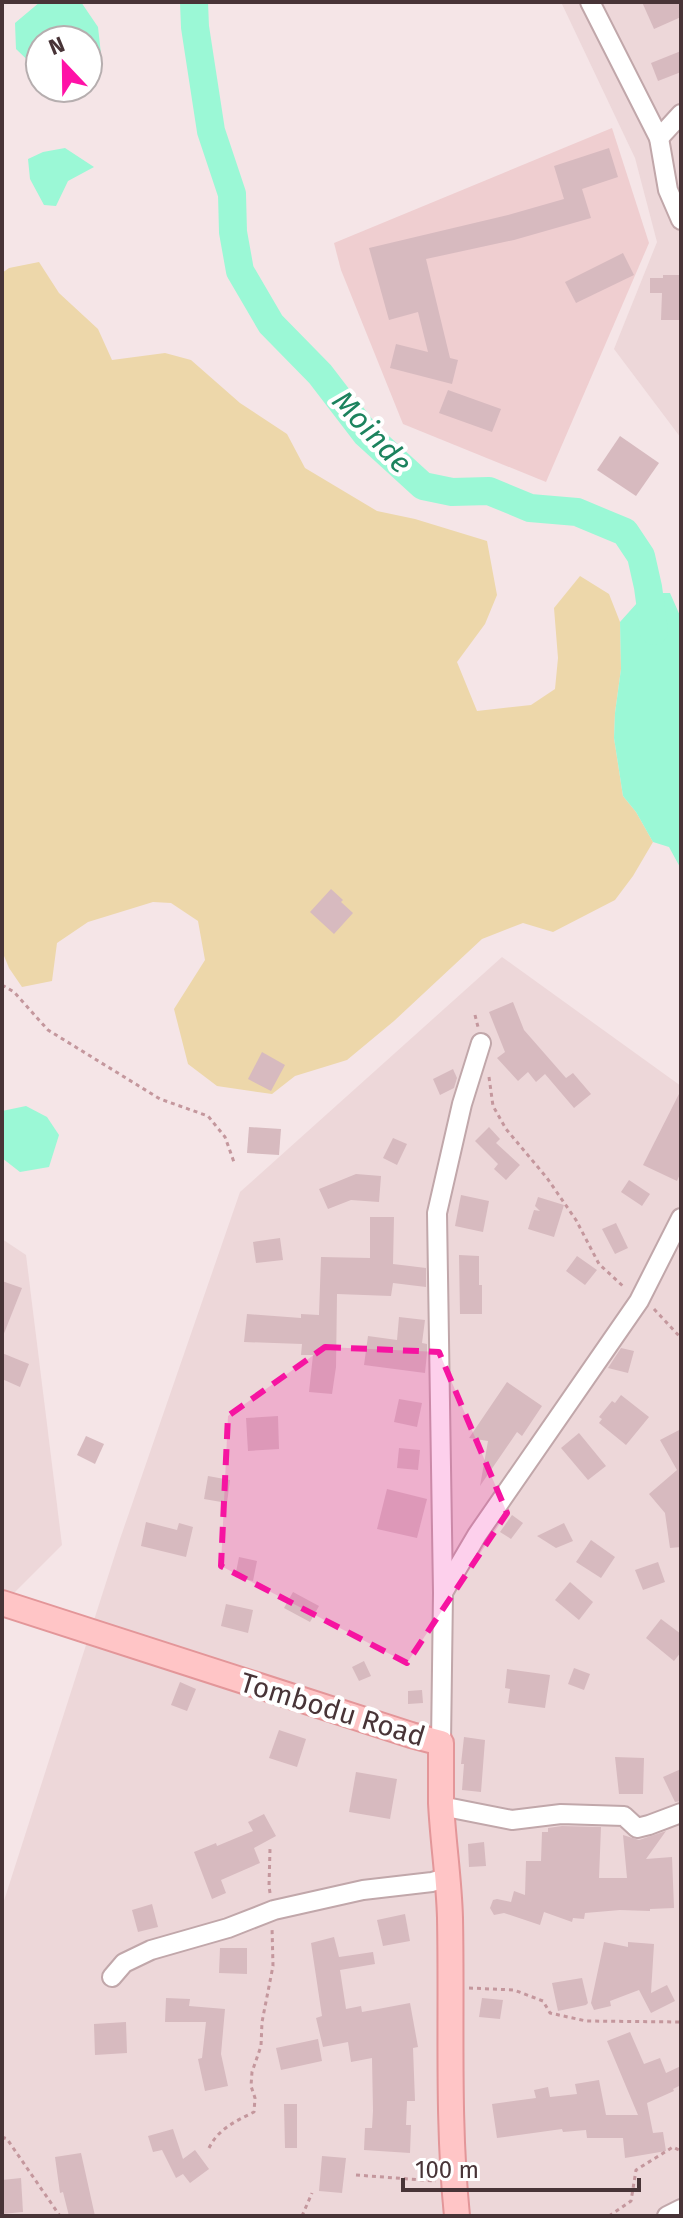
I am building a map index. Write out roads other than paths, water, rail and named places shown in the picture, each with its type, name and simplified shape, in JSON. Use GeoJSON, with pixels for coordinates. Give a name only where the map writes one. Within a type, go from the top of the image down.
{"type":"FeatureCollection","features":[{"type":"Feature","properties":{"kind":"main road","name":"Tombodu Road"},"geometry":{"type":"LineString","coordinates":[[2,1603],[441,1743],[441,1806],[448,1877],[453,2182],[457,2216]]}},
{"type":"Feature","properties":{"kind":"street"},"geometry":{"type":"LineString","coordinates":[[590,2],[659,138],[668,190],[681,220]]}},
{"type":"Feature","properties":{"kind":"street"},"geometry":{"type":"LineString","coordinates":[[659,138],[681,114]]}},
{"type":"Feature","properties":{"kind":"street"},"geometry":{"type":"LineString","coordinates":[[441,1743],[443,1593],[437,1213],[462,1104],[481,1043]]}},
{"type":"Feature","properties":{"kind":"street"},"geometry":{"type":"LineString","coordinates":[[443,1593],[477,1535],[639,1301],[681,1218]]}},
{"type":"Feature","properties":{"kind":"street"},"geometry":{"type":"LineString","coordinates":[[441,1806],[512,1820],[561,1814],[624,1816],[637,1828],[681,1813]]}},
{"type":"Feature","properties":{"kind":"street"},"geometry":{"type":"LineString","coordinates":[[112,1977],[124,1963],[143,1953],[228,1928],[274,1910],[363,1890],[432,1882],[448,1877]]}},
{"type":"Feature","properties":{"kind":"street"},"geometry":{"type":"LineString","coordinates":[[667,2216],[681,2209]]}},
{"type":"Feature","properties":{"kind":"waterway","name":"Moinde"},"geometry":{"type":"LineString","coordinates":[[194,2],[211,131],[232,194],[233,232],[240,271],[271,324],[320,374],[366,434],[423,486],[452,492],[489,491],[530,508],[577,512],[625,532],[641,556],[654,631]]}}]}
